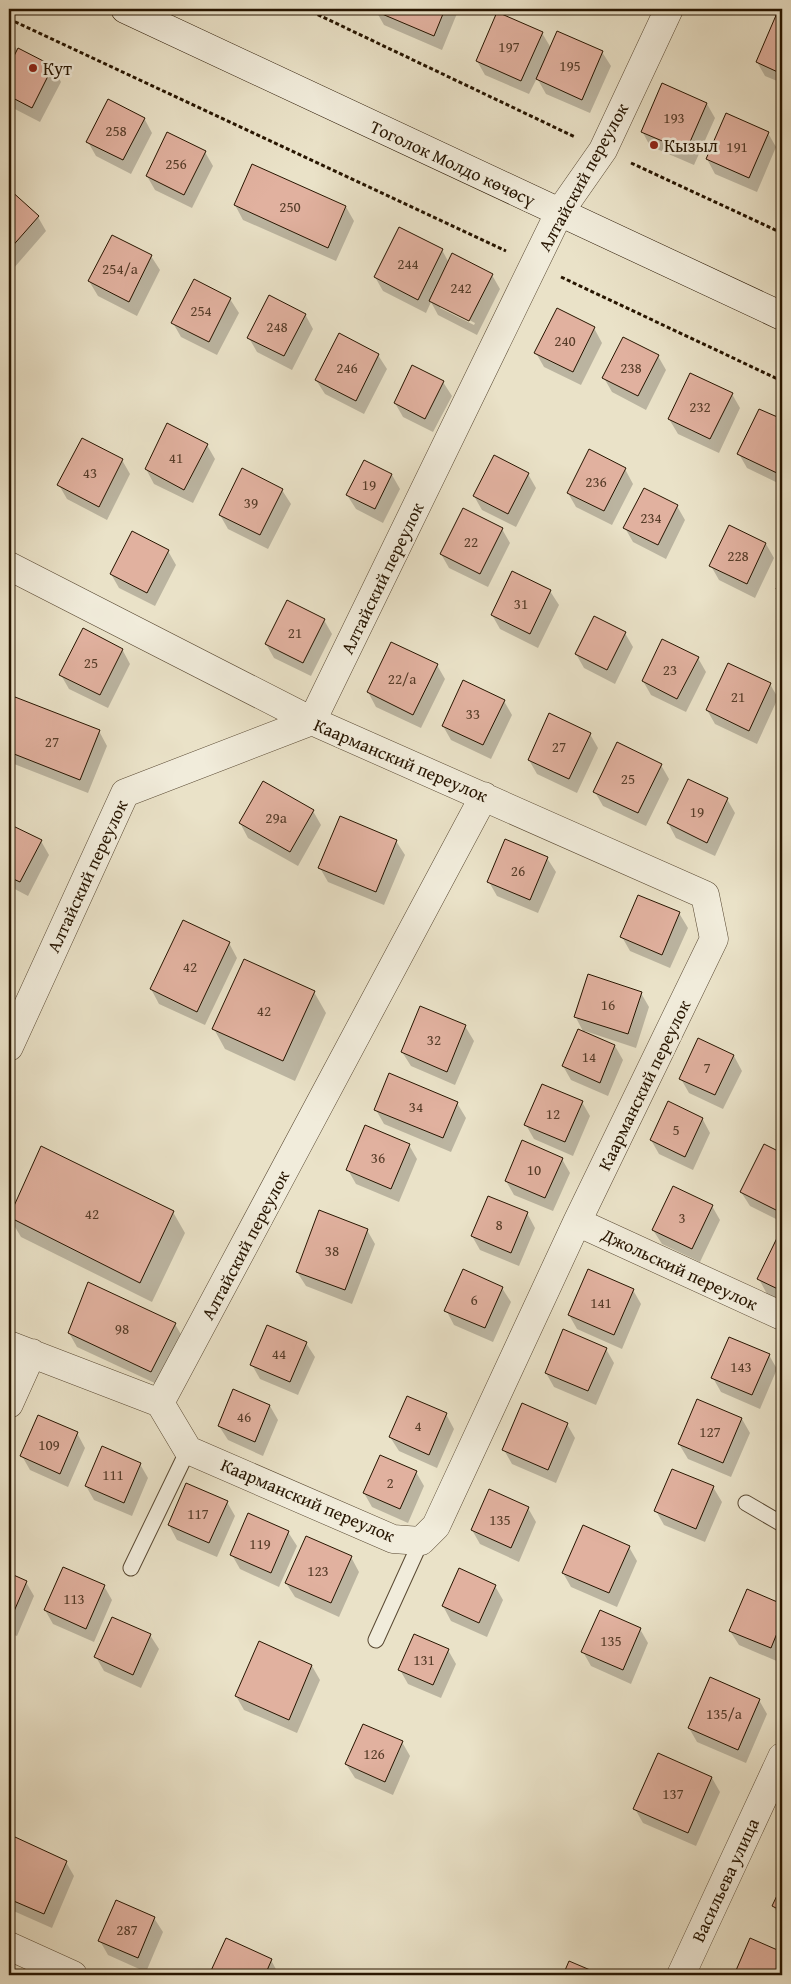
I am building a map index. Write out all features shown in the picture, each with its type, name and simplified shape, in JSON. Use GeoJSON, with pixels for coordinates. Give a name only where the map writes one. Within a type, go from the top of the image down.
{"type":"FeatureCollection","features":[{"type":"Feature","properties":{"kind":"street","name":"Тоголок Молдо көчөсү"},"geometry":{"type":"LineString","coordinates":[[125,9],[782,316]]}},
{"type":"Feature","properties":{"kind":"street","name":"Алтайский переулок"},"geometry":{"type":"LineString","coordinates":[[9,1047],[125,793],[312,721],[559,213],[603,150],[669,9]]}},
{"type":"Feature","properties":{"kind":"street","name":"Каарманский переулок"},"geometry":{"type":"LineString","coordinates":[[9,566],[312,721],[705,894],[714,940],[577,1222],[436,1526],[421,1542],[393,1539],[188,1450]]}},
{"type":"Feature","properties":{"kind":"street","name":"Алтайский переулок"},"geometry":{"type":"LineString","coordinates":[[160,1403],[484,796]]}},
{"type":"Feature","properties":{"kind":"street","name":"Джольский переулок"},"geometry":{"type":"LineString","coordinates":[[577,1222],[782,1316]]}},
{"type":"Feature","properties":{"kind":"street"},"geometry":{"type":"LineString","coordinates":[[9,1404],[20,1349],[160,1403],[188,1450]]}},
{"type":"Feature","properties":{"kind":"street","name":"Васильева улица"},"geometry":{"type":"LineString","coordinates":[[681,1975],[782,1757]]}},
{"type":"Feature","properties":{"kind":"street"},"geometry":{"type":"LineString","coordinates":[[9,1946],[73,1975]]}},
{"type":"Feature","properties":{"kind":"lane"},"geometry":{"type":"LineString","coordinates":[[131,1568],[188,1450]]}},
{"type":"Feature","properties":{"kind":"lane"},"geometry":{"type":"LineString","coordinates":[[746,1503],[782,1524]]}},
{"type":"Feature","properties":{"kind":"lane"},"geometry":{"type":"LineString","coordinates":[[376,1640],[421,1542]]}},
{"type":"Feature","properties":{"kind":"path"},"geometry":{"type":"LineString","coordinates":[[306,9],[782,233]]}},
{"type":"Feature","properties":{"kind":"path"},"geometry":{"type":"LineString","coordinates":[[9,19],[782,381]]}},
{"type":"Feature","properties":{"kind":"building"},"geometry":{"type":"Polygon","coordinates":[[[376,9],[445,9],[434,36],[375,11],[376,9]]]}},
{"type":"Feature","properties":{"kind":"building"},"geometry":{"type":"Polygon","coordinates":[[[497,12],[543,32],[521,81],[476,61],[497,12]]]}},
{"type":"Feature","properties":{"kind":"building"},"geometry":{"type":"Polygon","coordinates":[[[777,13],[782,16],[782,74],[756,62],[777,13]]]}},
{"type":"Feature","properties":{"kind":"building"},"geometry":{"type":"Polygon","coordinates":[[[557,31],[603,51],[582,100],[536,79],[557,31]]]}},
{"type":"Feature","properties":{"kind":"building"},"geometry":{"type":"Polygon","coordinates":[[[18,48],[53,66],[32,108],[9,96],[9,66],[18,48]]]}},
{"type":"Feature","properties":{"kind":"building"},"geometry":{"type":"Polygon","coordinates":[[[662,83],[707,103],[686,151],[641,132],[662,83]]]}},
{"type":"Feature","properties":{"kind":"building"},"geometry":{"type":"Polygon","coordinates":[[[108,99],[145,118],[123,160],[86,142],[108,99]]]}},
{"type":"Feature","properties":{"kind":"building"},"geometry":{"type":"Polygon","coordinates":[[[726,113],[769,132],[749,178],[706,159],[726,113]]]}},
{"type":"Feature","properties":{"kind":"building"},"geometry":{"type":"Polygon","coordinates":[[[167,132],[206,151],[184,195],[146,176],[167,132]]]}},
{"type":"Feature","properties":{"kind":"building"},"geometry":{"type":"Polygon","coordinates":[[[252,164],[346,206],[328,248],[234,205],[252,164]]]}},
{"type":"Feature","properties":{"kind":"building"},"geometry":{"type":"Polygon","coordinates":[[[9,189],[39,216],[9,250],[9,189]]]}},
{"type":"Feature","properties":{"kind":"building"},"geometry":{"type":"Polygon","coordinates":[[[399,227],[443,249],[418,300],[374,277],[399,227]]]}},
{"type":"Feature","properties":{"kind":"building"},"geometry":{"type":"Polygon","coordinates":[[[112,235],[152,255],[129,302],[88,281],[112,235]]]}},
{"type":"Feature","properties":{"kind":"building"},"geometry":{"type":"Polygon","coordinates":[[[452,253],[493,274],[469,321],[429,301],[452,253]]]}},
{"type":"Feature","properties":{"kind":"building"},"geometry":{"type":"Polygon","coordinates":[[[194,279],[231,298],[209,342],[171,323],[194,279]]]}},
{"type":"Feature","properties":{"kind":"building"},"geometry":{"type":"Polygon","coordinates":[[[269,295],[306,314],[284,356],[247,338],[269,295]]]}},
{"type":"Feature","properties":{"kind":"building"},"geometry":{"type":"Polygon","coordinates":[[[557,308],[595,327],[573,372],[534,353],[557,308]]]}},
{"type":"Feature","properties":{"kind":"building"},"geometry":{"type":"Polygon","coordinates":[[[339,333],[379,354],[356,401],[315,380],[339,333]]]}},
{"type":"Feature","properties":{"kind":"building"},"geometry":{"type":"Polygon","coordinates":[[[623,337],[659,355],[638,396],[602,378],[623,337]]]}},
{"type":"Feature","properties":{"kind":"building"},"geometry":{"type":"Polygon","coordinates":[[[412,365],[444,381],[425,419],[394,403],[412,365]]]}},
{"type":"Feature","properties":{"kind":"building"},"geometry":{"type":"Polygon","coordinates":[[[690,373],[733,393],[710,439],[668,419],[690,373]]]}},
{"type":"Feature","properties":{"kind":"building"},"geometry":{"type":"Polygon","coordinates":[[[759,409],[782,419],[782,466],[779,474],[737,454],[759,409]]]}},
{"type":"Feature","properties":{"kind":"building"},"geometry":{"type":"Polygon","coordinates":[[[167,423],[208,444],[184,490],[145,469],[167,423]]]}},
{"type":"Feature","properties":{"kind":"building"},"geometry":{"type":"Polygon","coordinates":[[[82,438],[123,459],[99,507],[57,485],[82,438]]]}},
{"type":"Feature","properties":{"kind":"building"},"geometry":{"type":"Polygon","coordinates":[[[589,449],[626,468],[604,511],[567,493],[589,449]]]}},
{"type":"Feature","properties":{"kind":"building"},"geometry":{"type":"Polygon","coordinates":[[[494,455],[529,473],[508,514],[473,496],[494,455]]]}},
{"type":"Feature","properties":{"kind":"building"},"geometry":{"type":"Polygon","coordinates":[[[364,460],[392,474],[375,509],[346,495],[364,460]]]}},
{"type":"Feature","properties":{"kind":"building"},"geometry":{"type":"Polygon","coordinates":[[[242,468],[283,489],[260,535],[219,515],[242,468]]]}},
{"type":"Feature","properties":{"kind":"building"},"geometry":{"type":"Polygon","coordinates":[[[644,488],[678,505],[658,545],[623,528],[644,488]]]}},
{"type":"Feature","properties":{"kind":"building"},"geometry":{"type":"Polygon","coordinates":[[[463,508],[503,528],[480,574],[440,554],[463,508]]]}},
{"type":"Feature","properties":{"kind":"building"},"geometry":{"type":"Polygon","coordinates":[[[729,525],[766,543],[747,584],[709,566],[729,525]]]}},
{"type":"Feature","properties":{"kind":"building"},"geometry":{"type":"Polygon","coordinates":[[[132,531],[169,550],[147,593],[110,574],[132,531]]]}},
{"type":"Feature","properties":{"kind":"building"},"geometry":{"type":"Polygon","coordinates":[[[512,571],[551,590],[530,634],[491,615],[512,571]]]}},
{"type":"Feature","properties":{"kind":"building"},"geometry":{"type":"Polygon","coordinates":[[[782,576],[782,591],[776,589],[782,576]]]}},
{"type":"Feature","properties":{"kind":"building"},"geometry":{"type":"Polygon","coordinates":[[[287,600],[325,619],[303,663],[265,644],[287,600]]]}},
{"type":"Feature","properties":{"kind":"building"},"geometry":{"type":"Polygon","coordinates":[[[594,616],[626,632],[607,670],[575,654],[594,616]]]}},
{"type":"Feature","properties":{"kind":"building"},"geometry":{"type":"Polygon","coordinates":[[[83,628],[123,649],[100,695],[59,675],[83,628]]]}},
{"type":"Feature","properties":{"kind":"building"},"geometry":{"type":"Polygon","coordinates":[[[662,639],[699,657],[677,699],[642,681],[662,639]]]}},
{"type":"Feature","properties":{"kind":"building"},"geometry":{"type":"Polygon","coordinates":[[[391,642],[438,664],[413,715],[367,692],[391,642]]]}},
{"type":"Feature","properties":{"kind":"building"},"geometry":{"type":"Polygon","coordinates":[[[728,663],[771,683],[749,731],[706,710],[728,663]]]}},
{"type":"Feature","properties":{"kind":"building"},"geometry":{"type":"Polygon","coordinates":[[[463,680],[505,700],[483,745],[442,726],[463,680]]]}},
{"type":"Feature","properties":{"kind":"building"},"geometry":{"type":"Polygon","coordinates":[[[15,697],[100,730],[80,780],[9,752],[9,713],[15,697]]]}},
{"type":"Feature","properties":{"kind":"building"},"geometry":{"type":"Polygon","coordinates":[[[549,713],[591,733],[569,779],[528,760],[549,713]]]}},
{"type":"Feature","properties":{"kind":"building"},"geometry":{"type":"Polygon","coordinates":[[[617,742],[662,764],[638,813],[593,792],[617,742]]]}},
{"type":"Feature","properties":{"kind":"building"},"geometry":{"type":"Polygon","coordinates":[[[688,779],[728,798],[707,843],[667,823],[688,779]]]}},
{"type":"Feature","properties":{"kind":"building"},"geometry":{"type":"Polygon","coordinates":[[[263,781],[314,810],[290,852],[239,823],[263,781]]]}},
{"type":"Feature","properties":{"kind":"building"},"geometry":{"type":"Polygon","coordinates":[[[340,816],[397,840],[376,892],[318,868],[340,816]]]}},
{"type":"Feature","properties":{"kind":"building"},"geometry":{"type":"Polygon","coordinates":[[[9,824],[42,840],[20,882],[9,877],[9,824]]]}},
{"type":"Feature","properties":{"kind":"building"},"geometry":{"type":"Polygon","coordinates":[[[505,839],[548,857],[530,900],[487,882],[505,839]]]}},
{"type":"Feature","properties":{"kind":"building"},"geometry":{"type":"Polygon","coordinates":[[[638,895],[680,912],[662,955],[620,937],[638,895]]]}},
{"type":"Feature","properties":{"kind":"building"},"geometry":{"type":"Polygon","coordinates":[[[183,920],[230,942],[197,1012],[150,989],[183,920]]]}},
{"type":"Feature","properties":{"kind":"building"},"geometry":{"type":"Polygon","coordinates":[[[244,959],[315,991],[283,1061],[212,1029],[244,959]]]}},
{"type":"Feature","properties":{"kind":"building"},"geometry":{"type":"Polygon","coordinates":[[[588,974],[642,992],[628,1034],[574,1017],[588,974]]]}},
{"type":"Feature","properties":{"kind":"building"},"geometry":{"type":"Polygon","coordinates":[[[420,1006],[466,1025],[447,1072],[401,1052],[420,1006]]]}},
{"type":"Feature","properties":{"kind":"building"},"geometry":{"type":"Polygon","coordinates":[[[578,1029],[615,1045],[600,1083],[562,1066],[578,1029]]]}},
{"type":"Feature","properties":{"kind":"building"},"geometry":{"type":"Polygon","coordinates":[[[698,1038],[734,1055],[715,1095],[679,1079],[698,1038]]]}},
{"type":"Feature","properties":{"kind":"building"},"geometry":{"type":"Polygon","coordinates":[[[389,1073],[458,1102],[443,1138],[374,1110],[389,1073]]]}},
{"type":"Feature","properties":{"kind":"building"},"geometry":{"type":"Polygon","coordinates":[[[542,1084],[583,1101],[565,1142],[524,1125],[542,1084]]]}},
{"type":"Feature","properties":{"kind":"building"},"geometry":{"type":"Polygon","coordinates":[[[668,1101],[703,1118],[685,1157],[650,1140],[668,1101]]]}},
{"type":"Feature","properties":{"kind":"building"},"geometry":{"type":"Polygon","coordinates":[[[365,1125],[410,1144],[391,1189],[346,1170],[365,1125]]]}},
{"type":"Feature","properties":{"kind":"building"},"geometry":{"type":"Polygon","coordinates":[[[522,1140],[563,1158],[545,1198],[505,1181],[522,1140]]]}},
{"type":"Feature","properties":{"kind":"building"},"geometry":{"type":"Polygon","coordinates":[[[764,1144],[782,1153],[782,1213],[740,1192],[764,1144]]]}},
{"type":"Feature","properties":{"kind":"building"},"geometry":{"type":"Polygon","coordinates":[[[41,1146],[174,1211],[140,1283],[9,1217],[41,1146]]]}},
{"type":"Feature","properties":{"kind":"building"},"geometry":{"type":"Polygon","coordinates":[[[673,1186],[713,1205],[692,1249],[652,1230],[673,1186]]]}},
{"type":"Feature","properties":{"kind":"building"},"geometry":{"type":"Polygon","coordinates":[[[488,1196],[528,1212],[511,1253],[471,1236],[488,1196]]]}},
{"type":"Feature","properties":{"kind":"building"},"geometry":{"type":"Polygon","coordinates":[[[319,1210],[368,1229],[345,1290],[296,1272],[319,1210]]]}},
{"type":"Feature","properties":{"kind":"building"},"geometry":{"type":"Polygon","coordinates":[[[777,1238],[782,1241],[782,1291],[757,1279],[777,1238]]]}},
{"type":"Feature","properties":{"kind":"building"},"geometry":{"type":"Polygon","coordinates":[[[463,1269],[503,1287],[485,1328],[444,1311],[463,1269]]]}},
{"type":"Feature","properties":{"kind":"building"},"geometry":{"type":"Polygon","coordinates":[[[588,1269],[634,1289],[614,1335],[568,1315],[588,1269]]]}},
{"type":"Feature","properties":{"kind":"building"},"geometry":{"type":"Polygon","coordinates":[[[88,1282],[176,1323],[151,1372],[68,1333],[88,1282]]]}},
{"type":"Feature","properties":{"kind":"building"},"geometry":{"type":"Polygon","coordinates":[[[267,1325],[307,1342],[290,1382],[250,1365],[267,1325]]]}},
{"type":"Feature","properties":{"kind":"building"},"geometry":{"type":"Polygon","coordinates":[[[563,1329],[607,1348],[588,1391],[545,1373],[563,1329]]]}},
{"type":"Feature","properties":{"kind":"building"},"geometry":{"type":"Polygon","coordinates":[[[729,1337],[770,1354],[752,1395],[711,1378],[729,1337]]]}},
{"type":"Feature","properties":{"kind":"building"},"geometry":{"type":"Polygon","coordinates":[[[233,1389],[270,1405],[255,1442],[218,1426],[233,1389]]]}},
{"type":"Feature","properties":{"kind":"building"},"geometry":{"type":"Polygon","coordinates":[[[407,1396],[447,1413],[429,1455],[389,1437],[407,1396]]]}},
{"type":"Feature","properties":{"kind":"building"},"geometry":{"type":"Polygon","coordinates":[[[697,1399],[742,1418],[723,1463],[678,1444],[697,1399]]]}},
{"type":"Feature","properties":{"kind":"building"},"geometry":{"type":"Polygon","coordinates":[[[522,1403],[568,1423],[548,1470],[502,1450],[522,1403]]]}},
{"type":"Feature","properties":{"kind":"building"},"geometry":{"type":"Polygon","coordinates":[[[38,1415],[78,1432],[60,1474],[20,1456],[38,1415]]]}},
{"type":"Feature","properties":{"kind":"building"},"geometry":{"type":"Polygon","coordinates":[[[102,1446],[141,1463],[124,1503],[85,1486],[102,1446]]]}},
{"type":"Feature","properties":{"kind":"building"},"geometry":{"type":"Polygon","coordinates":[[[380,1455],[417,1471],[400,1509],[363,1493],[380,1455]]]}},
{"type":"Feature","properties":{"kind":"building"},"geometry":{"type":"Polygon","coordinates":[[[672,1469],[714,1486],[696,1529],[654,1511],[672,1469]]]}},
{"type":"Feature","properties":{"kind":"building"},"geometry":{"type":"Polygon","coordinates":[[[186,1483],[228,1501],[209,1543],[168,1525],[186,1483]]]}},
{"type":"Feature","properties":{"kind":"building"},"geometry":{"type":"Polygon","coordinates":[[[489,1489],[529,1507],[511,1548],[471,1530],[489,1489]]]}},
{"type":"Feature","properties":{"kind":"building"},"geometry":{"type":"Polygon","coordinates":[[[248,1513],[289,1531],[271,1573],[230,1555],[248,1513]]]}},
{"type":"Feature","properties":{"kind":"building"},"geometry":{"type":"Polygon","coordinates":[[[583,1525],[630,1546],[609,1593],[562,1573],[583,1525]]]}},
{"type":"Feature","properties":{"kind":"building"},"geometry":{"type":"Polygon","coordinates":[[[306,1536],[352,1556],[331,1603],[285,1583],[306,1536]]]}},
{"type":"Feature","properties":{"kind":"building"},"geometry":{"type":"Polygon","coordinates":[[[63,1567],[105,1585],[86,1629],[44,1610],[63,1567]]]}},
{"type":"Feature","properties":{"kind":"building"},"geometry":{"type":"Polygon","coordinates":[[[459,1568],[496,1585],[479,1623],[442,1606],[459,1568]]]}},
{"type":"Feature","properties":{"kind":"building"},"geometry":{"type":"Polygon","coordinates":[[[9,1573],[27,1581],[9,1623],[9,1573]]]}},
{"type":"Feature","properties":{"kind":"building"},"geometry":{"type":"Polygon","coordinates":[[[747,1589],[782,1604],[782,1621],[771,1648],[729,1631],[747,1589]]]}},
{"type":"Feature","properties":{"kind":"building"},"geometry":{"type":"Polygon","coordinates":[[[600,1610],[641,1628],[623,1670],[581,1652],[600,1610]]]}},
{"type":"Feature","properties":{"kind":"building"},"geometry":{"type":"Polygon","coordinates":[[[112,1617],[151,1634],[133,1675],[94,1657],[112,1617]]]}},
{"type":"Feature","properties":{"kind":"building"},"geometry":{"type":"Polygon","coordinates":[[[414,1634],[449,1649],[433,1685],[398,1670],[414,1634]]]}},
{"type":"Feature","properties":{"kind":"building"},"geometry":{"type":"Polygon","coordinates":[[[259,1641],[312,1665],[289,1720],[235,1696],[259,1641]]]}},
{"type":"Feature","properties":{"kind":"building"},"geometry":{"type":"Polygon","coordinates":[[[710,1677],[760,1699],[738,1750],[688,1728],[710,1677]]]}},
{"type":"Feature","properties":{"kind":"building"},"geometry":{"type":"Polygon","coordinates":[[[363,1724],[403,1741],[385,1782],[345,1764],[363,1724]]]}},
{"type":"Feature","properties":{"kind":"building"},"geometry":{"type":"Polygon","coordinates":[[[658,1753],[712,1777],[688,1833],[633,1809],[658,1753]]]}},
{"type":"Feature","properties":{"kind":"building"},"geometry":{"type":"Polygon","coordinates":[[[15,1837],[67,1861],[44,1914],[9,1899],[9,1851],[15,1837]]]}},
{"type":"Feature","properties":{"kind":"building"},"geometry":{"type":"Polygon","coordinates":[[[782,1885],[782,1911],[772,1906],[782,1885]]]}},
{"type":"Feature","properties":{"kind":"building"},"geometry":{"type":"Polygon","coordinates":[[[116,1900],[155,1917],[138,1958],[98,1941],[116,1900]]]}},
{"type":"Feature","properties":{"kind":"building"},"geometry":{"type":"Polygon","coordinates":[[[226,1938],[272,1959],[265,1975],[209,1975],[226,1938]]]}},
{"type":"Feature","properties":{"kind":"building"},"geometry":{"type":"Polygon","coordinates":[[[750,1938],[782,1952],[782,1975],[734,1975],[750,1938]]]}},
{"type":"Feature","properties":{"kind":"building"},"geometry":{"type":"Polygon","coordinates":[[[569,1961],[602,1975],[563,1975],[569,1961]]]}},
{"type":"Feature","properties":{"kind":"place","name":"Кут"},"geometry":{"type":"Point","coordinates":[33,68]}},
{"type":"Feature","properties":{"kind":"place","name":"Кызыл"},"geometry":{"type":"Point","coordinates":[654,145]}}]}
